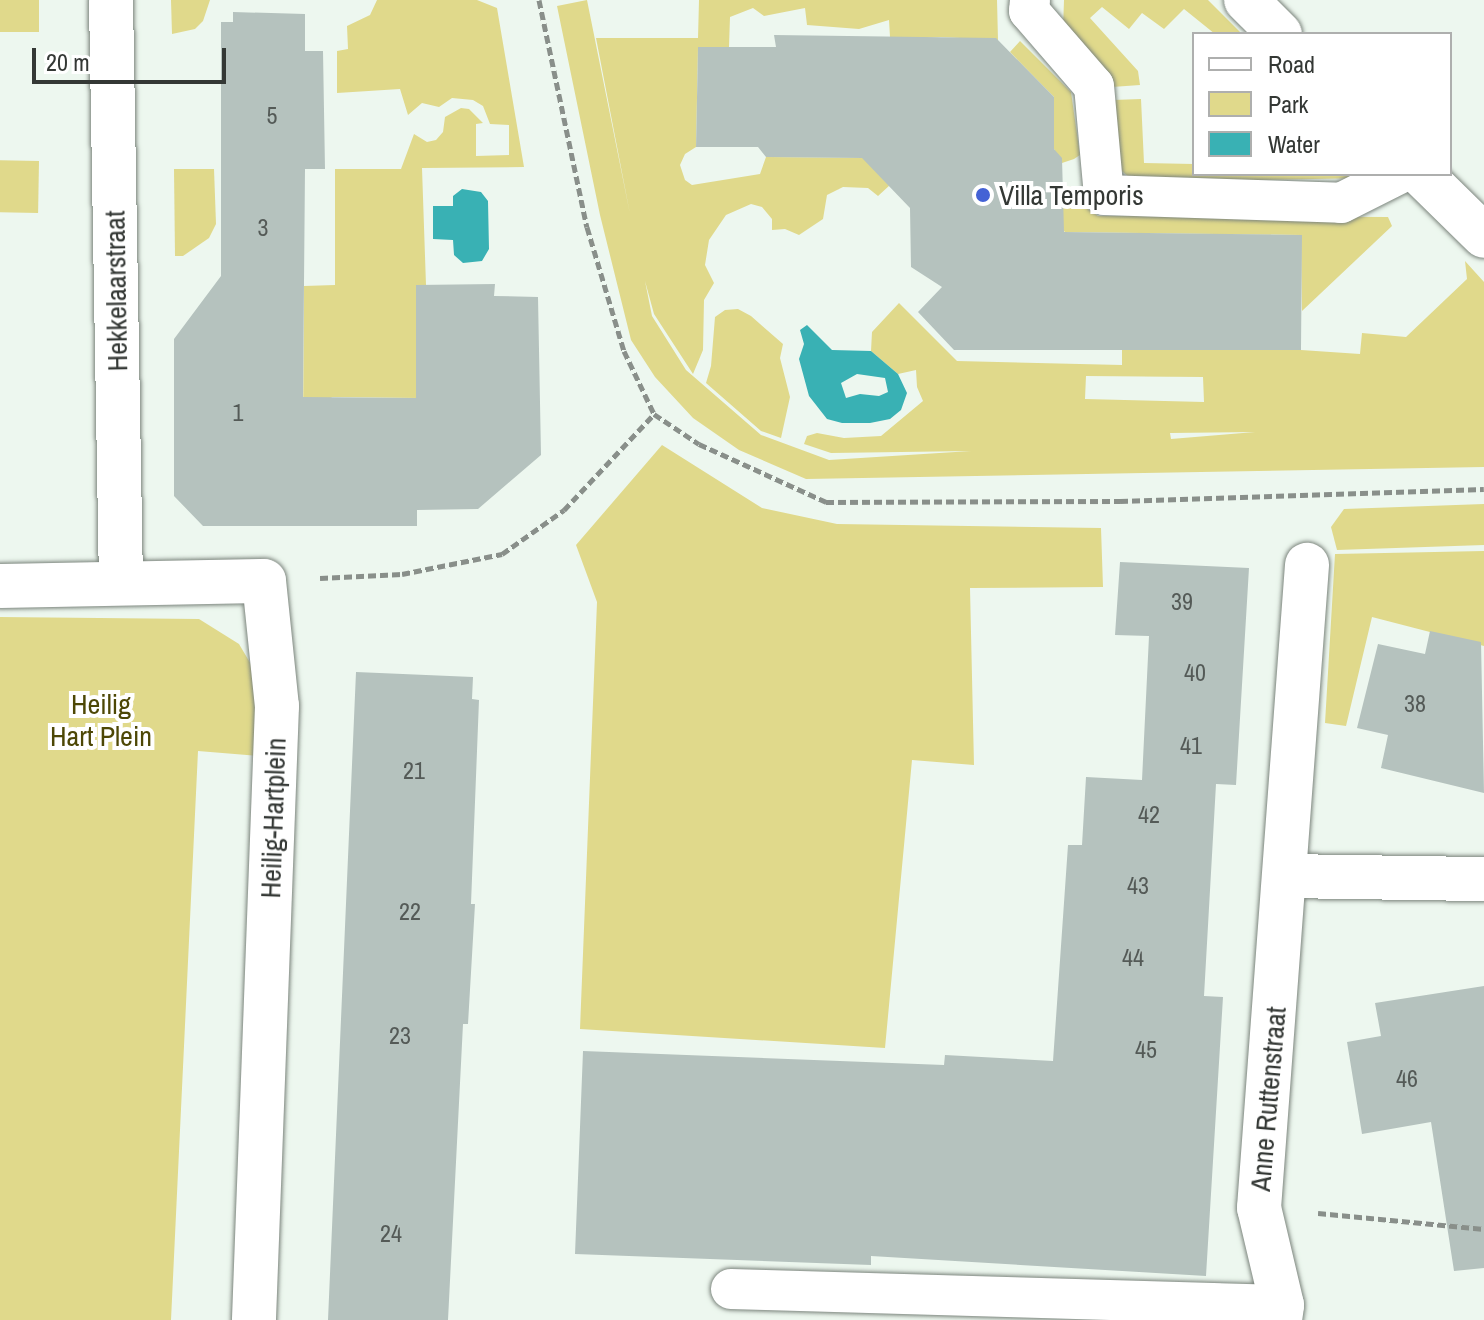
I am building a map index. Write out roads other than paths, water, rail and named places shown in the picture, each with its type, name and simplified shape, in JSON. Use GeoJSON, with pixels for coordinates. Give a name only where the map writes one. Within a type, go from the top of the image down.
{"type":"FeatureCollection","features":[{"type":"Feature","properties":{"kind":"street","name":"Hekkelaarstraat"},"geometry":{"type":"LineString","coordinates":[[111,0],[121,583]]}},
{"type":"Feature","properties":{"kind":"street"},"geometry":{"type":"LineString","coordinates":[[1246,0],[1278,32]]}},
{"type":"Feature","properties":{"kind":"street"},"geometry":{"type":"LineString","coordinates":[[1423,176],[1484,236]]}},
{"type":"Feature","properties":{"kind":"street","name":"Anne Ruttenstraat"},"geometry":{"type":"LineString","coordinates":[[1281,1313],[1259,1208],[1307,565]]}},
{"type":"Feature","properties":{"kind":"street","name":"Heilig-Hartplein"},"geometry":{"type":"LineString","coordinates":[[121,583],[264,581],[277,706],[254,1320]]}},
{"type":"Feature","properties":{"kind":"street"},"geometry":{"type":"LineString","coordinates":[[0,586],[121,583]]}},
{"type":"Feature","properties":{"kind":"street"},"geometry":{"type":"LineString","coordinates":[[1286,876],[1484,879]]}},
{"type":"Feature","properties":{"kind":"lane"},"geometry":{"type":"LineString","coordinates":[[1030,0],[1029,11],[1094,86],[1104,195],[1341,203],[1395,176]]}},
{"type":"Feature","properties":{"kind":"lane"},"geometry":{"type":"LineString","coordinates":[[731,1289],[1281,1313]]}},
{"type":"Feature","properties":{"kind":"water"},"geometry":{"type":"Polygon","coordinates":[[[462,189],[481,192],[488,201],[489,249],[482,261],[463,263],[454,255],[453,240],[433,239],[433,206],[453,206],[453,196],[462,189]]]}},
{"type":"Feature","properties":{"kind":"water"},"geometry":{"type":"Polygon","coordinates":[[[807,325],[832,350],[871,351],[898,374],[907,393],[901,410],[890,419],[870,423],[842,423],[827,419],[809,396],[799,359],[804,344],[800,330],[807,325]],[[857,374],[841,383],[846,398],[860,394],[879,396],[888,392],[885,378],[857,374]]]}},
{"type":"Feature","properties":{"kind":"place","name":"Villa Temporis"},"geometry":{"type":"Point","coordinates":[983,195]}},
{"type":"Feature","properties":{"kind":"park label","name":"Heilig Hart Plein"},"geometry":{"type":"Point","coordinates":[101,720]}}]}
